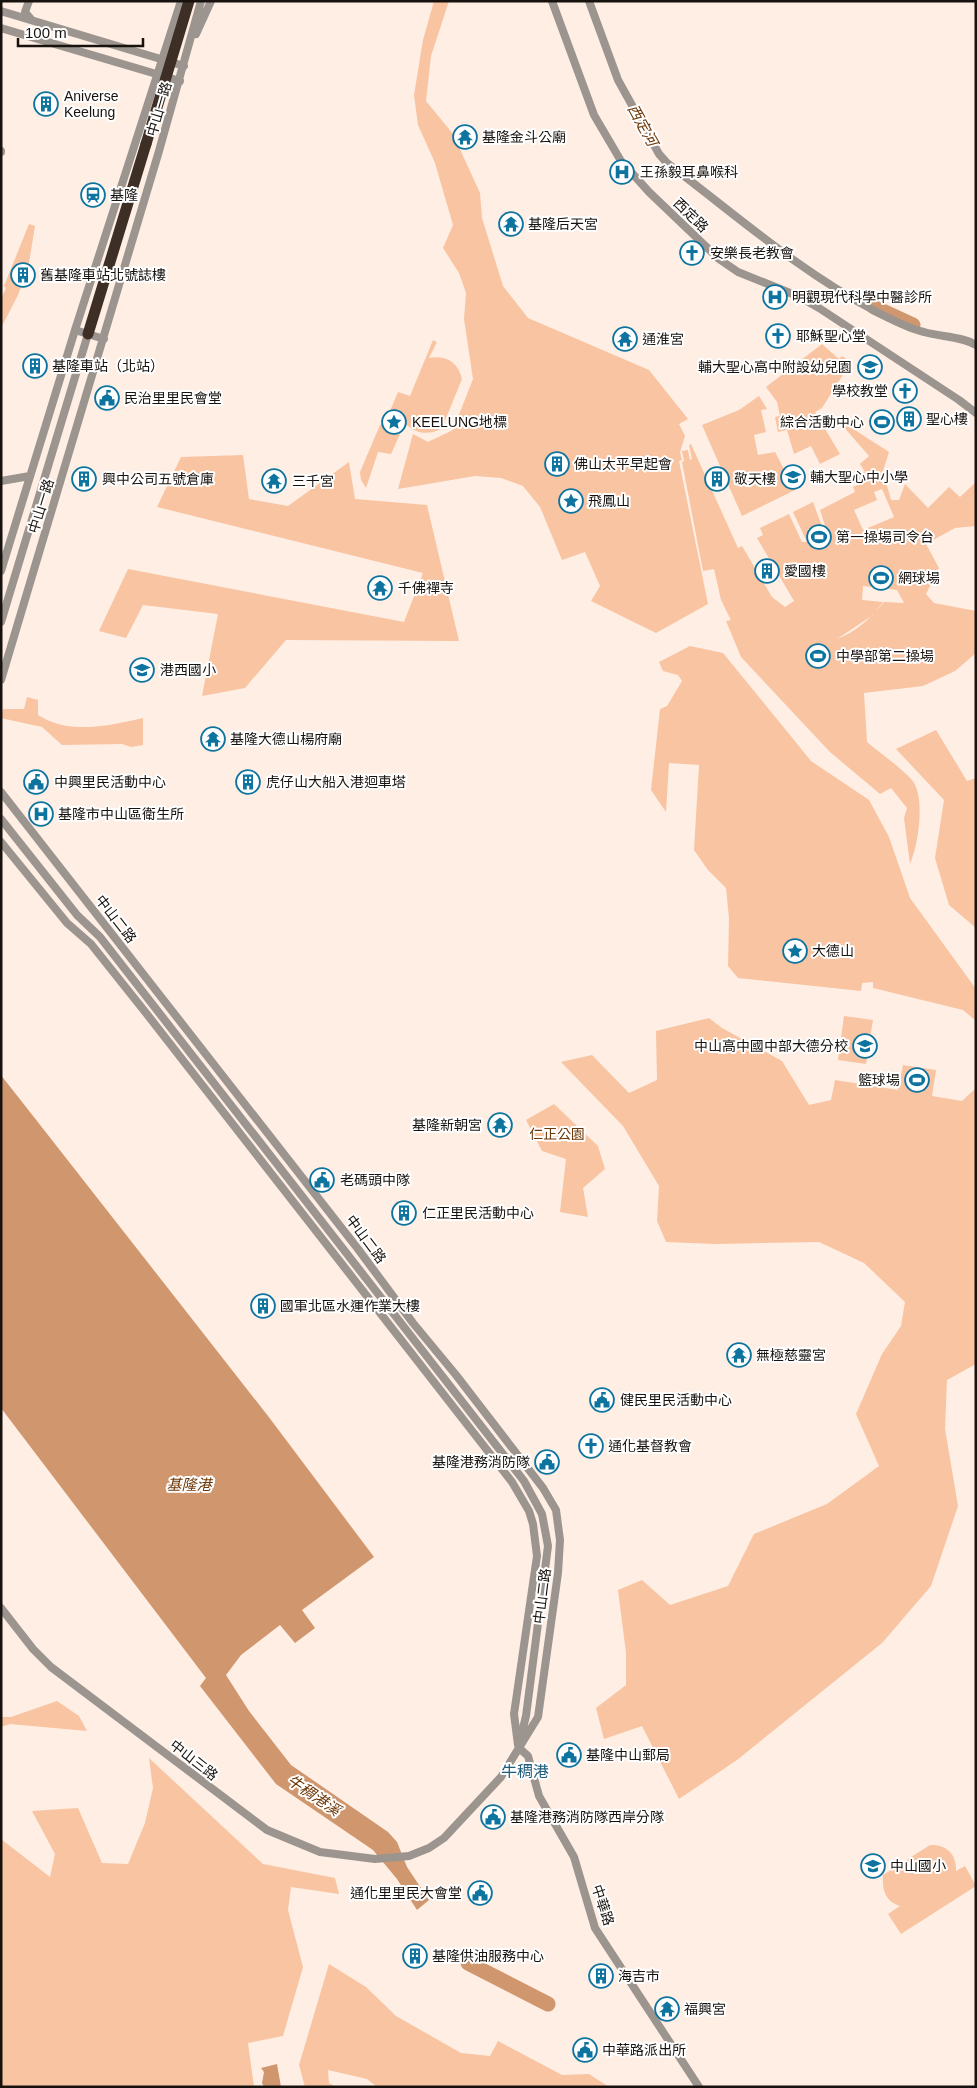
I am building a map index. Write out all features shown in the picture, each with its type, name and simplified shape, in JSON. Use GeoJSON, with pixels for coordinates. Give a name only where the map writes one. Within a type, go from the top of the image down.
{"type":"FeatureCollection","features":[{"type":"Feature","properties":{"kind":"highway"},"geometry":{"type":"LineString","coordinates":[[88,334],[189,1]]}},
{"type":"Feature","properties":{"kind":"street"},"geometry":{"type":"LineString","coordinates":[[29,1],[25,12],[33,20]]}},
{"type":"Feature","properties":{"kind":"street","name":"中山一路"},"geometry":{"type":"LineString","coordinates":[[1,571],[74,330],[164,59],[181,1]]}},
{"type":"Feature","properties":{"kind":"street","name":"中山一路"},"geometry":{"type":"LineString","coordinates":[[1,680],[180,81],[201,1]]}},
{"type":"Feature","properties":{"kind":"street"},"geometry":{"type":"LineString","coordinates":[[191,42],[203,21],[211,1]]}},
{"type":"Feature","properties":{"kind":"street","name":"西定路"},"geometry":{"type":"LineString","coordinates":[[552,1],[601,129],[621,161],[649,192],[719,259],[738,272],[800,297],[819,308],[976,413]]}},
{"type":"Feature","properties":{"kind":"street"},"geometry":{"type":"LineString","coordinates":[[589,1],[618,80],[659,154],[667,163],[803,267],[835,288],[876,312],[924,332],[969,341],[976,345]]}},
{"type":"Feature","properties":{"kind":"street"},"geometry":{"type":"LineString","coordinates":[[1,11],[184,66]]}},
{"type":"Feature","properties":{"kind":"street"},"geometry":{"type":"LineString","coordinates":[[1,28],[180,81]]}},
{"type":"Feature","properties":{"kind":"street"},"geometry":{"type":"LineString","coordinates":[[74,330],[104,339]]}},
{"type":"Feature","properties":{"kind":"street","name":"中山一路"},"geometry":{"type":"LineString","coordinates":[[1,622],[88,334]]}},
{"type":"Feature","properties":{"kind":"street"},"geometry":{"type":"LineString","coordinates":[[1,476],[11,479]]}},
{"type":"Feature","properties":{"kind":"street"},"geometry":{"type":"LineString","coordinates":[[1,481],[30,476]]}},
{"type":"Feature","properties":{"kind":"street"},"geometry":{"type":"LineString","coordinates":[[1,648],[10,651]]}},
{"type":"Feature","properties":{"kind":"street","name":"中山二路"},"geometry":{"type":"LineString","coordinates":[[1,792],[358,1249],[412,1323],[543,1488],[556,1510],[560,1540],[558,1573],[538,1717],[501,1777],[461,1821],[444,1838],[429,1848],[408,1856]]}},
{"type":"Feature","properties":{"kind":"street","name":"中山二路"},"geometry":{"type":"LineString","coordinates":[[1,819],[77,915],[106,945],[349,1255],[524,1482],[534,1498],[542,1514],[548,1546],[526,1716],[519,1748]]}},
{"type":"Feature","properties":{"kind":"street","name":"中山二路"},"geometry":{"type":"LineString","coordinates":[[1,842],[67,923],[90,944],[146,1013],[512,1482],[529,1511],[534,1524],[537,1556],[514,1714],[519,1748]]}},
{"type":"Feature","properties":{"kind":"street","name":"中山三路"},"geometry":{"type":"LineString","coordinates":[[1,1608],[33,1649],[51,1667],[227,1802],[267,1830],[320,1852],[378,1859],[408,1856]]}},
{"type":"Feature","properties":{"kind":"street","name":"中華路"},"geometry":{"type":"LineString","coordinates":[[519,1748],[528,1756],[539,1796],[574,1857],[595,1928],[699,2087]]}},
{"type":"Feature","properties":{"kind":"green space"},"geometry":{"type":"Polygon","coordinates":[[[434,1],[449,1],[431,56],[426,101],[453,134],[480,193],[482,218],[503,286],[528,318],[649,370],[688,419],[679,424],[685,436],[680,452],[682,460],[679,461],[708,604],[656,633],[591,601],[600,586],[585,552],[562,560],[540,507],[523,486],[501,478],[475,476],[398,489],[413,434],[428,442],[453,430],[473,379],[464,319],[466,293],[459,273],[443,248],[453,225],[435,163],[418,125],[414,95],[423,40],[434,1]]]}},
{"type":"Feature","properties":{"kind":"green space"},"geometry":{"type":"Polygon","coordinates":[[[29,224],[35,226],[28,269],[18,295],[1,328],[1,299],[6,288],[4,286],[29,224]]]}},
{"type":"Feature","properties":{"kind":"green space"},"geometry":{"type":"Polygon","coordinates":[[[433,340],[437,342],[429,358],[435,357],[450,361],[458,368],[462,379],[442,428],[437,431],[422,433],[413,430],[405,423],[391,454],[378,452],[366,488],[361,480],[360,472],[380,425],[385,423],[398,392],[410,396],[433,340]]]}},
{"type":"Feature","properties":{"kind":"green space"},"geometry":{"type":"Polygon","coordinates":[[[822,344],[839,359],[842,356],[851,362],[822,408],[815,412],[840,454],[820,464],[811,446],[794,454],[787,430],[778,432],[775,417],[780,416],[777,402],[766,387],[822,344]]]}},
{"type":"Feature","properties":{"kind":"green space"},"geometry":{"type":"Polygon","coordinates":[[[759,396],[767,409],[761,410],[766,432],[754,435],[758,455],[775,452],[795,490],[742,516],[702,425],[739,410],[759,396]]]}},
{"type":"Feature","properties":{"kind":"green space"},"geometry":{"type":"Polygon","coordinates":[[[844,423],[889,452],[883,471],[891,500],[899,500],[905,484],[928,508],[949,487],[960,497],[976,482],[976,526],[955,528],[926,544],[939,568],[926,594],[934,603],[976,611],[976,653],[955,671],[923,686],[864,693],[867,742],[912,780],[919,798],[918,834],[910,864],[904,818],[907,808],[891,788],[880,794],[830,752],[741,657],[726,621],[731,620],[721,600],[714,569],[703,571],[682,462],[684,461],[682,451],[688,450],[690,460],[692,459],[689,445],[691,444],[738,548],[742,546],[772,597],[785,607],[794,601],[757,538],[763,535],[760,528],[789,514],[802,542],[807,542],[793,512],[813,502],[823,529],[808,529],[808,545],[829,545],[829,529],[826,529],[820,510],[855,492],[853,487],[859,484],[855,476],[865,472],[860,464],[869,456],[842,425],[844,423]],[[882,489],[874,492],[877,500],[854,510],[863,530],[894,517],[882,489]],[[863,586],[862,600],[883,602],[875,612],[884,602],[904,603],[897,590],[863,586]],[[871,616],[837,639],[857,628],[871,616]]]}},
{"type":"Feature","properties":{"kind":"green space"},"geometry":{"type":"Polygon","coordinates":[[[243,455],[249,499],[288,506],[349,462],[355,499],[427,505],[459,641],[286,640],[245,688],[202,696],[218,614],[143,605],[126,638],[99,631],[128,569],[404,622],[423,573],[157,507],[181,457],[243,455]]]}},
{"type":"Feature","properties":{"kind":"green space"},"geometry":{"type":"Polygon","coordinates":[[[690,646],[723,653],[811,761],[869,800],[889,837],[910,898],[976,989],[976,1021],[963,1010],[873,988],[873,982],[862,983],[861,991],[738,978],[728,966],[729,918],[726,888],[708,870],[694,850],[699,765],[669,763],[666,812],[651,790],[660,709],[667,706],[682,681],[678,675],[663,671],[659,662],[690,646]]]}},
{"type":"Feature","properties":{"kind":"green space"},"geometry":{"type":"Polygon","coordinates":[[[27,697],[38,700],[38,715],[63,725],[76,727],[103,726],[143,718],[143,745],[131,747],[122,744],[62,745],[42,727],[1,718],[3,709],[24,709],[27,697]]]}},
{"type":"Feature","properties":{"kind":"green space"},"geometry":{"type":"Polygon","coordinates":[[[936,730],[967,781],[976,778],[976,928],[949,905],[935,858],[944,800],[896,749],[936,730]]]}},
{"type":"Feature","properties":{"kind":"green space"},"geometry":{"type":"Polygon","coordinates":[[[844,1016],[873,1020],[866,1064],[838,1060],[844,1016]]]}},
{"type":"Feature","properties":{"kind":"green space"},"geometry":{"type":"Polygon","coordinates":[[[709,1018],[722,1028],[782,1061],[809,1105],[831,1100],[835,1080],[898,1090],[903,1065],[936,1070],[932,1096],[962,1101],[976,1088],[976,1364],[947,1380],[945,1429],[958,1506],[931,1586],[882,1643],[737,1760],[679,1799],[642,1726],[604,1739],[596,1708],[626,1685],[626,1653],[618,1590],[642,1580],[670,1605],[728,1586],[754,1534],[827,1504],[879,1466],[856,1414],[882,1354],[901,1326],[905,1302],[864,1263],[819,1242],[716,1244],[666,1242],[657,1221],[659,1186],[623,1126],[561,1062],[592,1055],[629,1093],[657,1080],[656,1031],[709,1018]]]}},
{"type":"Feature","properties":{"kind":"green space","name":"仁正公園"},"geometry":{"type":"Polygon","coordinates":[[[554,1104],[598,1146],[605,1169],[583,1188],[588,1217],[560,1212],[566,1159],[542,1151],[526,1120],[554,1104]]]}},
{"type":"Feature","properties":{"kind":"green space"},"geometry":{"type":"Polygon","coordinates":[[[57,1701],[79,1716],[87,1731],[10,1724],[1,1727],[1,1717],[11,1717],[57,1701]]]}},
{"type":"Feature","properties":{"kind":"green space"},"geometry":{"type":"Polygon","coordinates":[[[149,1758],[263,1864],[335,1878],[339,1894],[291,1887],[288,1910],[303,1967],[283,2036],[248,2043],[254,2087],[1,2087],[1,1839],[50,1877],[55,1854],[32,1811],[78,1808],[102,1863],[128,1864],[145,1823],[153,1788],[149,1758]]]}},
{"type":"Feature","properties":{"kind":"green space"},"geometry":{"type":"Polygon","coordinates":[[[930,1845],[946,1848],[955,1860],[956,1871],[965,1866],[976,1886],[901,1934],[888,1914],[900,1906],[888,1898],[883,1885],[883,1875],[930,1845]]]}},
{"type":"Feature","properties":{"kind":"green space"},"geometry":{"type":"Polygon","coordinates":[[[329,1964],[366,1987],[396,2016],[461,2053],[490,2056],[498,2041],[562,2075],[589,2074],[609,2087],[377,2087],[367,2079],[328,2070],[329,2083],[336,2087],[305,2087],[299,2065],[329,1964]]]}},
{"type":"Feature","properties":{"kind":"water","name":"基隆港"},"geometry":{"type":"Polygon","coordinates":[[[1,1075],[268,1416],[374,1557],[302,1610],[315,1628],[295,1643],[280,1625],[241,1655],[226,1675],[249,1711],[291,1765],[388,1832],[397,1842],[407,1867],[429,1900],[417,1910],[397,1879],[373,1850],[276,1784],[200,1686],[206,1678],[1,1408],[1,1075]]]}},
{"type":"Feature","properties":{"kind":"water"},"geometry":{"type":"Polygon","coordinates":[[[277,2064],[281,2087],[264,2087],[262,2083],[264,2072],[261,2068],[277,2064]]]}},
{"type":"Feature","properties":{"kind":"pier"},"geometry":{"type":"Polygon","coordinates":[[[1,1073],[3,1074],[159,1273],[1,1075],[1,1073]]]}},
{"type":"Feature","properties":{"kind":"waterway","name":"西定河"},"geometry":{"type":"LineString","coordinates":[[874,307],[913,325]]}},
{"type":"Feature","properties":{"kind":"waterway","name":"牛稠港溪"},"geometry":{"type":"LineString","coordinates":[[468,1963],[548,2004]]}},
{"type":"Feature","properties":{"kind":"place","name":"Aniverse Keelung"},"geometry":{"type":"Point","coordinates":[46,104]}},
{"type":"Feature","properties":{"kind":"place","name":"基隆金斗公廟"},"geometry":{"type":"Point","coordinates":[465,137]}},
{"type":"Feature","properties":{"kind":"place","name":"王孫毅耳鼻喉科"},"geometry":{"type":"Point","coordinates":[622,172]}},
{"type":"Feature","properties":{"kind":"place","name":"基隆"},"geometry":{"type":"Point","coordinates":[93,195]}},
{"type":"Feature","properties":{"kind":"place","name":"基隆后天宮"},"geometry":{"type":"Point","coordinates":[511,224]}},
{"type":"Feature","properties":{"kind":"place","name":"安樂長老教會"},"geometry":{"type":"Point","coordinates":[692,253]}},
{"type":"Feature","properties":{"kind":"place","name":"舊基隆車站北號誌樓"},"geometry":{"type":"Point","coordinates":[23,275]}},
{"type":"Feature","properties":{"kind":"place","name":"明觀現代科學中醫診所"},"geometry":{"type":"Point","coordinates":[775,297]}},
{"type":"Feature","properties":{"kind":"place","name":"耶穌聖心堂"},"geometry":{"type":"Point","coordinates":[778,336]}},
{"type":"Feature","properties":{"kind":"place","name":"通淮宮"},"geometry":{"type":"Point","coordinates":[625,339]}},
{"type":"Feature","properties":{"kind":"place","name":"基隆車站（北站）"},"geometry":{"type":"Point","coordinates":[35,366]}},
{"type":"Feature","properties":{"kind":"place","name":"輔大聖心高中附設幼兒園"},"geometry":{"type":"Point","coordinates":[870,367]}},
{"type":"Feature","properties":{"kind":"place","name":"學校教堂"},"geometry":{"type":"Point","coordinates":[905,391]}},
{"type":"Feature","properties":{"kind":"place","name":"民治里里民會堂"},"geometry":{"type":"Point","coordinates":[107,398]}},
{"type":"Feature","properties":{"kind":"place","name":"聖心樓"},"geometry":{"type":"Point","coordinates":[909,419]}},
{"type":"Feature","properties":{"kind":"place","name":"KEELUNG地標"},"geometry":{"type":"Point","coordinates":[394,422]}},
{"type":"Feature","properties":{"kind":"place","name":"綜合活動中心"},"geometry":{"type":"Point","coordinates":[882,422]}},
{"type":"Feature","properties":{"kind":"place","name":"佛山太平早起會"},"geometry":{"type":"Point","coordinates":[557,464]}},
{"type":"Feature","properties":{"kind":"place","name":"輔大聖心中小學"},"geometry":{"type":"Point","coordinates":[793,477]}},
{"type":"Feature","properties":{"kind":"place","name":"興中公司五號倉庫"},"geometry":{"type":"Point","coordinates":[84,479]}},
{"type":"Feature","properties":{"kind":"place","name":"敬天樓"},"geometry":{"type":"Point","coordinates":[717,479]}},
{"type":"Feature","properties":{"kind":"place","name":"三千宮"},"geometry":{"type":"Point","coordinates":[274,481]}},
{"type":"Feature","properties":{"kind":"place","name":"飛鳳山"},"geometry":{"type":"Point","coordinates":[571,501]}},
{"type":"Feature","properties":{"kind":"place","name":"第一操場司令台"},"geometry":{"type":"Point","coordinates":[819,537]}},
{"type":"Feature","properties":{"kind":"place","name":"愛國樓"},"geometry":{"type":"Point","coordinates":[767,571]}},
{"type":"Feature","properties":{"kind":"place","name":"網球場"},"geometry":{"type":"Point","coordinates":[881,578]}},
{"type":"Feature","properties":{"kind":"place","name":"千佛禪寺"},"geometry":{"type":"Point","coordinates":[380,588]}},
{"type":"Feature","properties":{"kind":"place","name":"中學部第二操場"},"geometry":{"type":"Point","coordinates":[818,656]}},
{"type":"Feature","properties":{"kind":"place","name":"港西國小"},"geometry":{"type":"Point","coordinates":[142,670]}},
{"type":"Feature","properties":{"kind":"place","name":"基隆大德山楊府廟"},"geometry":{"type":"Point","coordinates":[213,739]}},
{"type":"Feature","properties":{"kind":"place","name":"中興里民活動中心"},"geometry":{"type":"Point","coordinates":[36,782]}},
{"type":"Feature","properties":{"kind":"place","name":"虎仔山大船入港迴車塔"},"geometry":{"type":"Point","coordinates":[248,782]}},
{"type":"Feature","properties":{"kind":"place","name":"基隆市中山區衛生所"},"geometry":{"type":"Point","coordinates":[41,814]}},
{"type":"Feature","properties":{"kind":"place","name":"大德山"},"geometry":{"type":"Point","coordinates":[795,951]}},
{"type":"Feature","properties":{"kind":"place","name":"中山高中國中部大德分校"},"geometry":{"type":"Point","coordinates":[865,1046]}},
{"type":"Feature","properties":{"kind":"place","name":"籃球場"},"geometry":{"type":"Point","coordinates":[917,1080]}},
{"type":"Feature","properties":{"kind":"place","name":"基隆新朝宮"},"geometry":{"type":"Point","coordinates":[500,1125]}},
{"type":"Feature","properties":{"kind":"place","name":"老碼頭中隊"},"geometry":{"type":"Point","coordinates":[322,1180]}},
{"type":"Feature","properties":{"kind":"place","name":"仁正里民活動中心"},"geometry":{"type":"Point","coordinates":[404,1213]}},
{"type":"Feature","properties":{"kind":"place","name":"國軍北區水運作業大樓"},"geometry":{"type":"Point","coordinates":[263,1306]}},
{"type":"Feature","properties":{"kind":"place","name":"無極慈靈宮"},"geometry":{"type":"Point","coordinates":[739,1355]}},
{"type":"Feature","properties":{"kind":"place","name":"健民里民活動中心"},"geometry":{"type":"Point","coordinates":[602,1400]}},
{"type":"Feature","properties":{"kind":"place","name":"通化基督教會"},"geometry":{"type":"Point","coordinates":[591,1446]}},
{"type":"Feature","properties":{"kind":"place","name":"基隆港務消防隊"},"geometry":{"type":"Point","coordinates":[547,1462]}},
{"type":"Feature","properties":{"kind":"place","name":"基隆中山郵局"},"geometry":{"type":"Point","coordinates":[569,1755]}},
{"type":"Feature","properties":{"kind":"place","name":"基隆港務消防隊西岸分隊"},"geometry":{"type":"Point","coordinates":[493,1817]}},
{"type":"Feature","properties":{"kind":"place","name":"中山國小"},"geometry":{"type":"Point","coordinates":[873,1866]}},
{"type":"Feature","properties":{"kind":"place","name":"通化里里民大會堂"},"geometry":{"type":"Point","coordinates":[480,1893]}},
{"type":"Feature","properties":{"kind":"place","name":"基隆供油服務中心"},"geometry":{"type":"Point","coordinates":[415,1956]}},
{"type":"Feature","properties":{"kind":"place","name":"海吉市"},"geometry":{"type":"Point","coordinates":[601,1976]}},
{"type":"Feature","properties":{"kind":"place","name":"福興宮"},"geometry":{"type":"Point","coordinates":[667,2009]}},
{"type":"Feature","properties":{"kind":"place","name":"中華路派出所"},"geometry":{"type":"Point","coordinates":[585,2050]}},
{"type":"Feature","properties":{"kind":"district","name":"牛稠港"},"geometry":{"type":"Point","coordinates":[525,1771]}}]}
